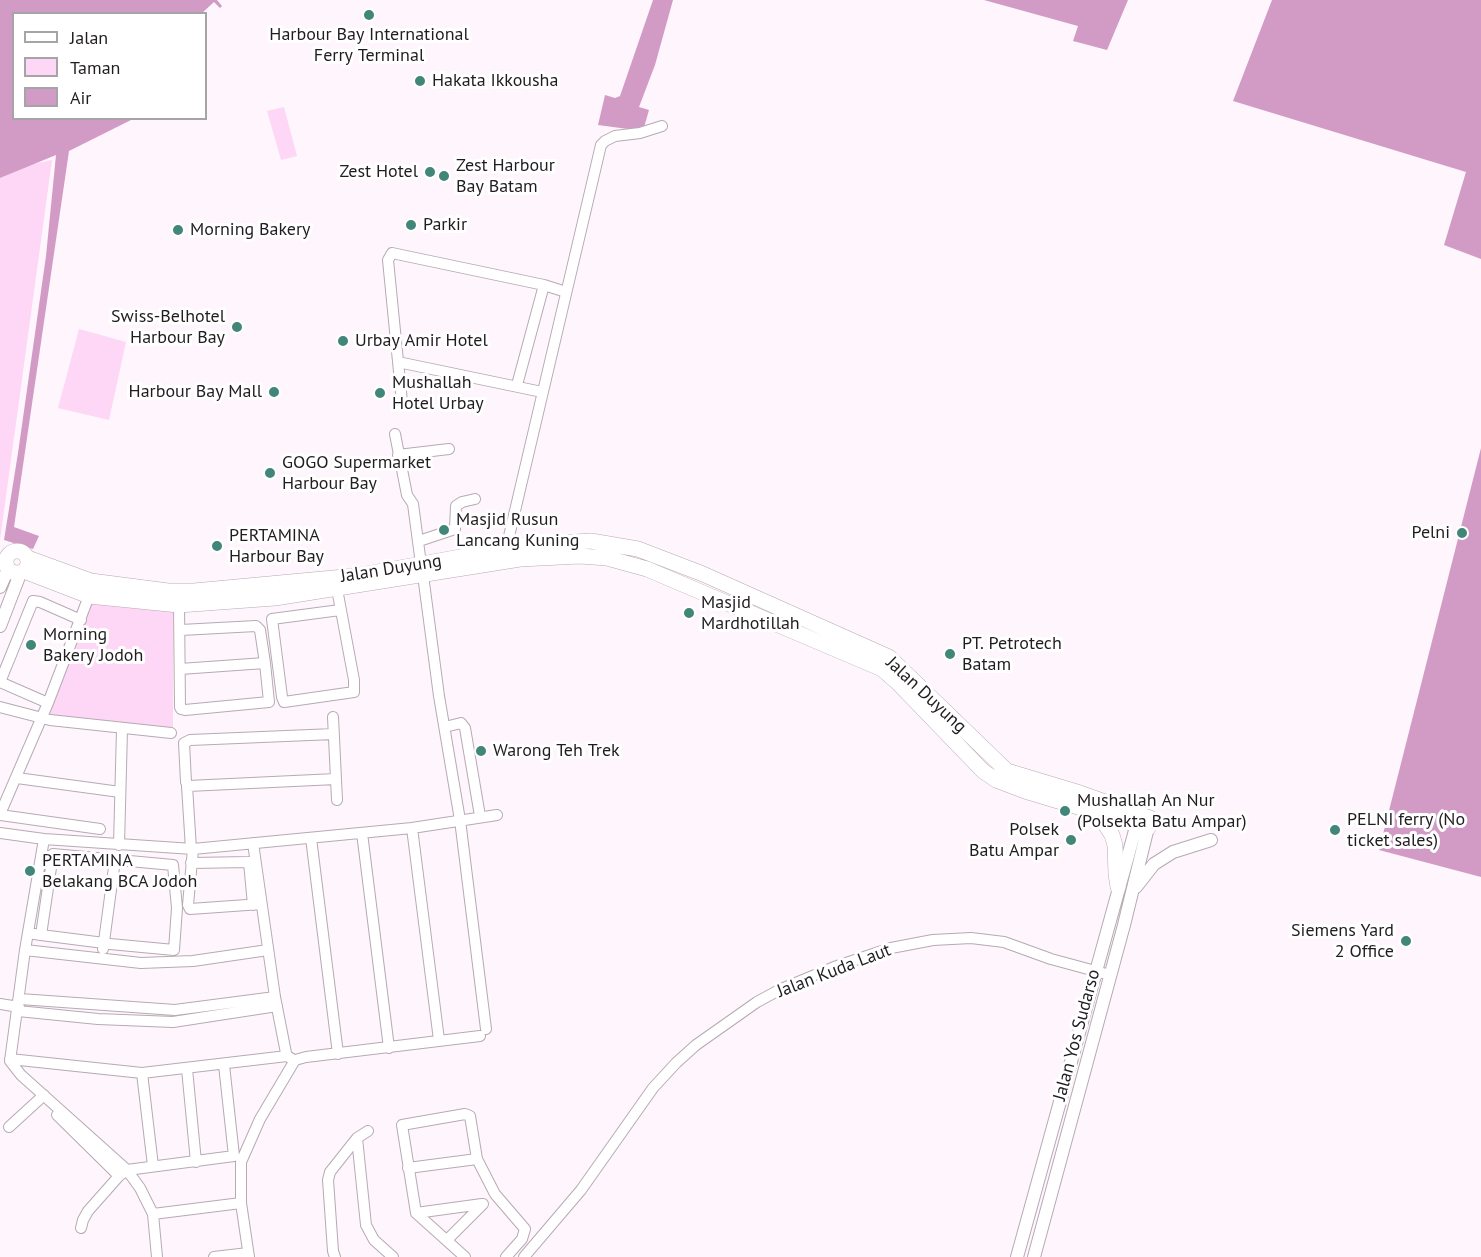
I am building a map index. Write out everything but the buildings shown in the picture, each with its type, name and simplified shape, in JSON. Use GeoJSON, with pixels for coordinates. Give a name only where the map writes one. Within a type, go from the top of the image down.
{"type":"FeatureCollection","features":[{"type":"Feature","properties":{"kind":"highway","name":"Jalan Duyung"},"geometry":{"type":"LineString","coordinates":[[13,562],[88,596],[179,605],[280,593],[338,589],[527,545],[602,542],[656,555],[889,657],[1007,771],[1080,793],[1143,821]]}},
{"type":"Feature","properties":{"kind":"highway","name":"Jalan Duyung"},"geometry":{"type":"LineString","coordinates":[[13,562],[84,580],[168,591],[280,593],[355,576],[520,559],[592,556],[607,558],[646,569],[872,664],[897,682],[989,776],[1025,790],[1092,810],[1143,821]]}},
{"type":"Feature","properties":{"kind":"highway"},"geometry":{"type":"LineString","coordinates":[[697,590],[703,574]]}},
{"type":"Feature","properties":{"kind":"highway"},"geometry":{"type":"LineString","coordinates":[[1092,810],[1104,821],[1112,835],[1115,845],[1116,874],[1126,889]]}},
{"type":"Feature","properties":{"kind":"main road"},"geometry":{"type":"LineString","coordinates":[[0,587],[13,562]]}},
{"type":"Feature","properties":{"kind":"main road"},"geometry":{"type":"LineString","coordinates":[[0,623],[13,562]]}},
{"type":"Feature","properties":{"kind":"main road","name":"Jalan Yos Sudarso"},"geometry":{"type":"LineString","coordinates":[[1034,1257],[1110,975],[1126,889],[1143,821]]}},
{"type":"Feature","properties":{"kind":"main road"},"geometry":{"type":"LineString","coordinates":[[1126,889],[1154,864],[1173,852],[1212,840]]}},
{"type":"Feature","properties":{"kind":"main road","name":"Jalan Yos Sudarso"},"geometry":{"type":"LineString","coordinates":[[1017,1257],[1095,970],[1126,889]]}},
{"type":"Feature","properties":{"kind":"street"},"geometry":{"type":"LineString","coordinates":[[506,549],[601,145],[615,136],[640,133],[662,126]]}},
{"type":"Feature","properties":{"kind":"street"},"geometry":{"type":"LineString","coordinates":[[402,402],[388,260],[392,253],[543,285],[566,292]]}},
{"type":"Feature","properties":{"kind":"street"},"geometry":{"type":"LineString","coordinates":[[517,385],[543,285]]}},
{"type":"Feature","properties":{"kind":"street"},"geometry":{"type":"LineString","coordinates":[[398,362],[542,392]]}},
{"type":"Feature","properties":{"kind":"street"},"geometry":{"type":"LineString","coordinates":[[10,1059],[142,1073],[338,1054],[483,1033],[460,820],[439,696],[419,540],[413,501],[406,495],[395,434]]}},
{"type":"Feature","properties":{"kind":"street"},"geometry":{"type":"LineString","coordinates":[[399,455],[449,449]]}},
{"type":"Feature","properties":{"kind":"street"},"geometry":{"type":"LineString","coordinates":[[419,540],[456,529],[456,506],[475,499]]}},
{"type":"Feature","properties":{"kind":"street"},"geometry":{"type":"LineString","coordinates":[[338,589],[354,680],[354,692],[284,702],[272,619],[340,610]]}},
{"type":"Feature","properties":{"kind":"street"},"geometry":{"type":"LineString","coordinates":[[277,618],[280,593]]}},
{"type":"Feature","properties":{"kind":"street"},"geometry":{"type":"LineString","coordinates":[[88,596],[81,620],[42,718],[0,814],[100,829]]}},
{"type":"Feature","properties":{"kind":"street"},"geometry":{"type":"LineString","coordinates":[[48,703],[0,682],[33,601],[81,620]]}},
{"type":"Feature","properties":{"kind":"street"},"geometry":{"type":"LineString","coordinates":[[179,605],[180,707],[186,710],[268,703],[270,697],[260,630],[256,626],[181,630]]}},
{"type":"Feature","properties":{"kind":"street"},"geometry":{"type":"LineString","coordinates":[[180,669],[265,663]]}},
{"type":"Feature","properties":{"kind":"street"},"geometry":{"type":"LineString","coordinates":[[0,707],[42,718],[171,733]]}},
{"type":"Feature","properties":{"kind":"street"},"geometry":{"type":"LineString","coordinates":[[333,717],[337,800]]}},
{"type":"Feature","properties":{"kind":"street"},"geometry":{"type":"LineString","coordinates":[[445,726],[464,724],[480,816]]}},
{"type":"Feature","properties":{"kind":"street"},"geometry":{"type":"LineString","coordinates":[[118,845],[123,729]]}},
{"type":"Feature","properties":{"kind":"street"},"geometry":{"type":"LineString","coordinates":[[257,904],[194,910],[188,906],[192,849],[184,744],[186,741],[334,734]]}},
{"type":"Feature","properties":{"kind":"street"},"geometry":{"type":"LineString","coordinates":[[17,778],[120,792]]}},
{"type":"Feature","properties":{"kind":"street"},"geometry":{"type":"LineString","coordinates":[[187,786],[336,779]]}},
{"type":"Feature","properties":{"kind":"street"},"geometry":{"type":"LineString","coordinates":[[0,833],[44,839],[192,849],[412,828],[497,815]]}},
{"type":"Feature","properties":{"kind":"street"},"geometry":{"type":"LineString","coordinates":[[412,828],[439,1040]]}},
{"type":"Feature","properties":{"kind":"street"},"geometry":{"type":"LineString","coordinates":[[362,832],[389,1048]]}},
{"type":"Feature","properties":{"kind":"street"},"geometry":{"type":"LineString","coordinates":[[311,838],[338,1054]]}},
{"type":"Feature","properties":{"kind":"street"},"geometry":{"type":"LineString","coordinates":[[44,839],[25,950],[10,1059],[21,1075],[42,1097],[140,1188],[153,1214],[157,1257]]}},
{"type":"Feature","properties":{"kind":"street"},"geometry":{"type":"LineString","coordinates":[[253,843],[257,904]]}},
{"type":"Feature","properties":{"kind":"street"},"geometry":{"type":"LineString","coordinates":[[28,933],[41,935],[104,943],[174,950],[177,908],[173,865],[53,854],[41,935]]}},
{"type":"Feature","properties":{"kind":"street"},"geometry":{"type":"LineString","coordinates":[[102,958],[115,860]]}},
{"type":"Feature","properties":{"kind":"street"},"geometry":{"type":"LineString","coordinates":[[191,863],[249,862],[268,950],[276,1002],[291,1058],[243,1155],[240,1176],[241,1203],[248,1255],[214,1257]]}},
{"type":"Feature","properties":{"kind":"street"},"geometry":{"type":"LineString","coordinates":[[32,909],[44,913]]}},
{"type":"Feature","properties":{"kind":"street","name":"Jalan Kuda Laut"},"geometry":{"type":"LineString","coordinates":[[524,1257],[581,1190],[653,1088],[676,1063],[696,1045],[757,1002],[781,989],[834,966],[891,948],[933,940],[971,938],[1004,942],[1051,959],[1110,975]]}},
{"type":"Feature","properties":{"kind":"street"},"geometry":{"type":"LineString","coordinates":[[25,950],[141,963],[175,962],[268,950]]}},
{"type":"Feature","properties":{"kind":"street"},"geometry":{"type":"LineString","coordinates":[[0,1004],[98,1019],[173,1022],[276,1002]]}},
{"type":"Feature","properties":{"kind":"street"},"geometry":{"type":"LineString","coordinates":[[81,1228],[85,1216],[123,1173],[153,1166],[234,1156],[224,1065]]}},
{"type":"Feature","properties":{"kind":"street"},"geometry":{"type":"LineString","coordinates":[[187,1069],[196,1162]]}},
{"type":"Feature","properties":{"kind":"street"},"geometry":{"type":"LineString","coordinates":[[142,1073],[153,1166]]}},
{"type":"Feature","properties":{"kind":"street"},"geometry":{"type":"LineString","coordinates":[[9,1127],[42,1097]]}},
{"type":"Feature","properties":{"kind":"street"},"geometry":{"type":"LineString","coordinates":[[465,1257],[416,1213],[402,1125],[465,1114],[470,1117],[477,1160],[495,1194],[525,1229],[539,1240]]}},
{"type":"Feature","properties":{"kind":"street"},"geometry":{"type":"LineString","coordinates":[[335,1257],[328,1180],[333,1167],[357,1138],[369,1131]]}},
{"type":"Feature","properties":{"kind":"street"},"geometry":{"type":"LineString","coordinates":[[357,1138],[366,1225],[374,1240],[393,1257]]}},
{"type":"Feature","properties":{"kind":"street"},"geometry":{"type":"LineString","coordinates":[[408,1168],[477,1160]]}},
{"type":"Feature","properties":{"kind":"street"},"geometry":{"type":"LineString","coordinates":[[447,1240],[495,1194]]}},
{"type":"Feature","properties":{"kind":"street"},"geometry":{"type":"LineString","coordinates":[[153,1214],[241,1203]]}},
{"type":"Feature","properties":{"kind":"street"},"geometry":{"type":"LineString","coordinates":[[416,1213],[482,1204]]}},
{"type":"Feature","properties":{"kind":"street"},"geometry":{"type":"LineString","coordinates":[[506,1257],[522,1239],[525,1229]]}},
{"type":"Feature","properties":{"kind":"green space"},"geometry":{"type":"Polygon","coordinates":[[[284,107],[297,156],[281,160],[267,111],[284,107]]]}},
{"type":"Feature","properties":{"kind":"green space"},"geometry":{"type":"Polygon","coordinates":[[[52,160],[0,540],[0,178],[29,165],[52,160]]]}},
{"type":"Feature","properties":{"kind":"green space"},"geometry":{"type":"Polygon","coordinates":[[[79,329],[126,342],[109,420],[58,408],[79,329]]]}},
{"type":"Feature","properties":{"kind":"green space"},"geometry":{"type":"Polygon","coordinates":[[[89,598],[173,611],[173,733],[43,717],[89,598]]]}},
{"type":"Feature","properties":{"kind":"water"},"geometry":{"type":"Polygon","coordinates":[[[0,0],[217,0],[222,6],[220,8],[214,2],[203,12],[12,12],[12,120],[131,120],[69,151],[14,527],[39,536],[33,549],[4,540],[46,256],[56,155],[0,178],[0,0]]]}},
{"type":"Feature","properties":{"kind":"water"},"geometry":{"type":"Polygon","coordinates":[[[653,0],[673,0],[655,65],[639,107],[649,110],[643,131],[598,125],[605,95],[615,98],[620,96],[653,0]]]}},
{"type":"Feature","properties":{"kind":"water"},"geometry":{"type":"Polygon","coordinates":[[[984,0],[1128,0],[1107,50],[1073,41],[1078,26],[984,0]]]}},
{"type":"Feature","properties":{"kind":"water"},"geometry":{"type":"Polygon","coordinates":[[[1272,0],[1481,0],[1481,259],[1444,245],[1466,172],[1233,101],[1272,0]]]}},
{"type":"Feature","properties":{"kind":"water"},"geometry":{"type":"Polygon","coordinates":[[[1481,448],[1481,877],[1379,850],[1481,448]]]}},
{"type":"Feature","properties":{"kind":"place","name":"Harbour Bay International Ferry Terminal"},"geometry":{"type":"Point","coordinates":[369,15]}},
{"type":"Feature","properties":{"kind":"place","name":"Hakata Ikkousha"},"geometry":{"type":"Point","coordinates":[420,81]}},
{"type":"Feature","properties":{"kind":"place","name":"Zest Hotel"},"geometry":{"type":"Point","coordinates":[430,172]}},
{"type":"Feature","properties":{"kind":"place","name":"Zest Harbour Bay Batam"},"geometry":{"type":"Point","coordinates":[444,176]}},
{"type":"Feature","properties":{"kind":"place","name":"Parkir"},"geometry":{"type":"Point","coordinates":[411,225]}},
{"type":"Feature","properties":{"kind":"place","name":"Morning Bakery"},"geometry":{"type":"Point","coordinates":[178,230]}},
{"type":"Feature","properties":{"kind":"place","name":"Swiss-Belhotel Harbour Bay"},"geometry":{"type":"Point","coordinates":[237,327]}},
{"type":"Feature","properties":{"kind":"place","name":"Urbay Amir Hotel"},"geometry":{"type":"Point","coordinates":[343,341]}},
{"type":"Feature","properties":{"kind":"place","name":"Harbour Bay Mall"},"geometry":{"type":"Point","coordinates":[274,392]}},
{"type":"Feature","properties":{"kind":"place","name":"Mushallah Hotel Urbay"},"geometry":{"type":"Point","coordinates":[380,393]}},
{"type":"Feature","properties":{"kind":"place","name":"GOGO Supermarket Harbour Bay"},"geometry":{"type":"Point","coordinates":[270,473]}},
{"type":"Feature","properties":{"kind":"place","name":"Masjid Rusun Lancang Kuning"},"geometry":{"type":"Point","coordinates":[444,530]}},
{"type":"Feature","properties":{"kind":"place","name":"Pelni"},"geometry":{"type":"Point","coordinates":[1462,533]}},
{"type":"Feature","properties":{"kind":"place","name":"PERTAMINA Harbour Bay"},"geometry":{"type":"Point","coordinates":[217,546]}},
{"type":"Feature","properties":{"kind":"place","name":"Masjid Mardhotillah"},"geometry":{"type":"Point","coordinates":[689,613]}},
{"type":"Feature","properties":{"kind":"place","name":"Morning Bakery Jodoh"},"geometry":{"type":"Point","coordinates":[31,645]}},
{"type":"Feature","properties":{"kind":"place","name":"PT. Petrotech Batam"},"geometry":{"type":"Point","coordinates":[950,654]}},
{"type":"Feature","properties":{"kind":"place","name":"Warong Teh Trek"},"geometry":{"type":"Point","coordinates":[481,751]}},
{"type":"Feature","properties":{"kind":"place","name":"Mushallah An Nur (Polsekta Batu Ampar)"},"geometry":{"type":"Point","coordinates":[1065,811]}},
{"type":"Feature","properties":{"kind":"place","name":"PELNI ferry (No ticket sales)"},"geometry":{"type":"Point","coordinates":[1335,830]}},
{"type":"Feature","properties":{"kind":"place","name":"Polsek Batu Ampar"},"geometry":{"type":"Point","coordinates":[1071,840]}},
{"type":"Feature","properties":{"kind":"place","name":"PERTAMINA Belakang BCA Jodoh"},"geometry":{"type":"Point","coordinates":[30,871]}},
{"type":"Feature","properties":{"kind":"place","name":"Siemens Yard 2 Office"},"geometry":{"type":"Point","coordinates":[1406,941]}}]}
